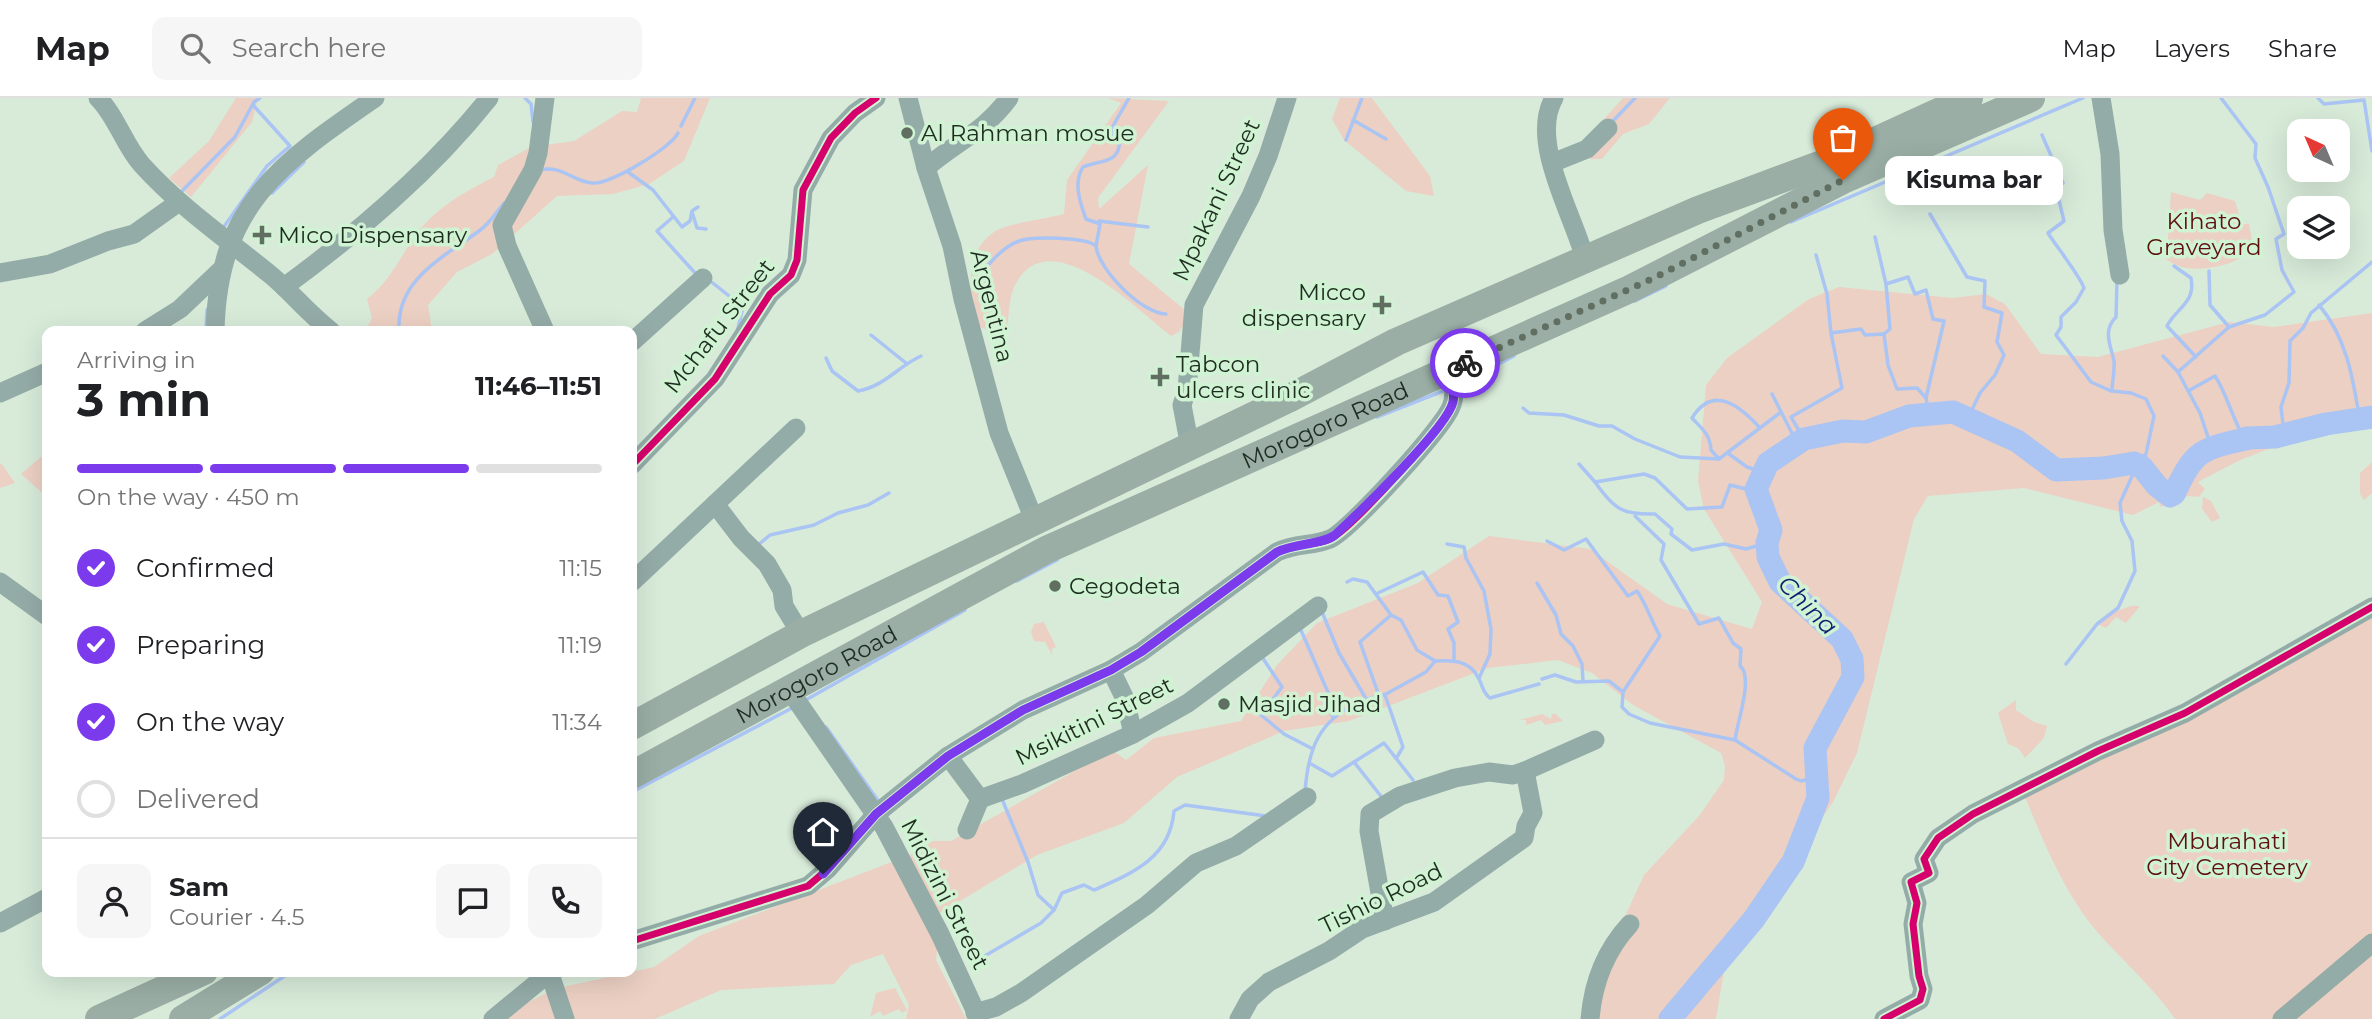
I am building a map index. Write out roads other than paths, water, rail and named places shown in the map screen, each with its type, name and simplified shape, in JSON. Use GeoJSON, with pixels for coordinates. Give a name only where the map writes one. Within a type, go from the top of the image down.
{"type":"FeatureCollection","features":[{"type":"Feature","properties":{"kind":"highway","name":"Morogoro Road"},"geometry":{"type":"LineString","coordinates":[[637,772],[1046,550],[1642,283],[1843,180],[2031,98]]}},
{"type":"Feature","properties":{"kind":"highway","name":"Morogoro Road"},"geometry":{"type":"LineString","coordinates":[[637,723],[801,634],[1289,399],[1396,342],[1698,210],[1838,158],[1962,99]]}},
{"type":"Feature","properties":{"kind":"highway"},"geometry":{"type":"LineString","coordinates":[[99,1019],[191,977]]}},
{"type":"Feature","properties":{"kind":"highway"},"geometry":{"type":"LineString","coordinates":[[190,1017],[252,977]]}},
{"type":"Feature","properties":{"kind":"street"},"geometry":{"type":"LineString","coordinates":[[98,98],[128,147],[175,200],[285,287],[326,326]]}},
{"type":"Feature","properties":{"kind":"street"},"geometry":{"type":"LineString","coordinates":[[215,326],[220,271],[229,241],[255,196],[280,170],[375,98]]}},
{"type":"Feature","properties":{"kind":"street"},"geometry":{"type":"LineString","coordinates":[[285,287],[409,186],[450,145],[489,98]]}},
{"type":"Feature","properties":{"kind":"street"},"geometry":{"type":"LineString","coordinates":[[543,326],[507,246],[502,225],[536,161],[545,98]]}},
{"type":"Feature","properties":{"kind":"street","name":"Mchafu Street"},"geometry":{"type":"LineString","coordinates":[[637,460],[715,379],[770,294],[791,275],[797,260],[803,191],[838,131],[876,98]]}},
{"type":"Feature","properties":{"kind":"street","name":"Argentina"},"geometry":{"type":"LineString","coordinates":[[908,98],[926,168],[952,246],[963,299],[999,433],[1035,523]]}},
{"type":"Feature","properties":{"kind":"street"},"geometry":{"type":"LineString","coordinates":[[926,168],[977,134],[1000,112],[1009,98]]}},
{"type":"Feature","properties":{"kind":"street","name":"Mpakani Street"},"geometry":{"type":"LineString","coordinates":[[1190,447],[1182,405],[1187,390],[1194,305],[1251,196],[1287,98]]}},
{"type":"Feature","properties":{"kind":"street"},"geometry":{"type":"LineString","coordinates":[[1554,98],[1547,110],[1545,122],[1552,163],[1585,259]]}},
{"type":"Feature","properties":{"kind":"street"},"geometry":{"type":"LineString","coordinates":[[2101,98],[2110,154],[2113,230],[2120,275]]}},
{"type":"Feature","properties":{"kind":"street"},"geometry":{"type":"LineString","coordinates":[[1552,163],[1587,149],[1608,128]]}},
{"type":"Feature","properties":{"kind":"street"},"geometry":{"type":"LineString","coordinates":[[0,273],[50,264],[108,241],[134,234],[172,207],[175,200]]}},
{"type":"Feature","properties":{"kind":"street"},"geometry":{"type":"LineString","coordinates":[[153,326],[180,309],[220,271]]}},
{"type":"Feature","properties":{"kind":"street"},"geometry":{"type":"LineString","coordinates":[[637,337],[703,278]]}},
{"type":"Feature","properties":{"kind":"street"},"geometry":{"type":"LineString","coordinates":[[637,939],[808,886],[828,869],[876,814],[948,756],[1023,710],[1111,670],[1209,605],[1277,552],[1300,543],[1329,539],[1335,535],[1376,497],[1449,413],[1454,387],[1448,370]]}},
{"type":"Feature","properties":{"kind":"street"},"geometry":{"type":"LineString","coordinates":[[0,393],[42,374]]}},
{"type":"Feature","properties":{"kind":"street"},"geometry":{"type":"LineString","coordinates":[[637,577],[796,428]]}},
{"type":"Feature","properties":{"kind":"street"},"geometry":{"type":"LineString","coordinates":[[715,504],[741,538],[767,564],[782,590],[784,606],[801,634]]}},
{"type":"Feature","properties":{"kind":"street"},"geometry":{"type":"LineString","coordinates":[[0,582],[42,612]]}},
{"type":"Feature","properties":{"kind":"street","name":"Msikitini Street"},"geometry":{"type":"LineString","coordinates":[[980,799],[1021,784],[1133,734],[1188,703],[1318,606]]}},
{"type":"Feature","properties":{"kind":"street"},"geometry":{"type":"LineString","coordinates":[[1884,1019],[1920,1000],[1923,989],[1913,924],[1917,903],[1911,882],[1929,873],[1924,859],[1938,838],[1973,814],[2089,756],[2185,713],[2372,607]]}},
{"type":"Feature","properties":{"kind":"street"},"geometry":{"type":"LineString","coordinates":[[1111,670],[1125,699],[1133,734]]}},
{"type":"Feature","properties":{"kind":"street","name":"Midizini Street"},"geometry":{"type":"LineString","coordinates":[[790,691],[876,814],[934,923],[977,1016]]}},
{"type":"Feature","properties":{"kind":"street"},"geometry":{"type":"LineString","coordinates":[[1385,921],[1369,831],[1370,814],[1400,796],[1455,778],[1489,772],[1513,775],[1595,740]]}},
{"type":"Feature","properties":{"kind":"street"},"geometry":{"type":"LineString","coordinates":[[948,756],[980,799],[967,830]]}},
{"type":"Feature","properties":{"kind":"street","name":"Tishio Road"},"geometry":{"type":"LineString","coordinates":[[1239,1019],[1250,999],[1269,982],[1329,951],[1363,929],[1451,892],[1524,838],[1526,826],[1533,813],[1525,771]]}},
{"type":"Feature","properties":{"kind":"street"},"geometry":{"type":"LineString","coordinates":[[977,1016],[1021,993],[1147,905],[1196,863],[1237,846],[1307,797]]}},
{"type":"Feature","properties":{"kind":"street"},"geometry":{"type":"LineString","coordinates":[[0,923],[42,901]]}},
{"type":"Feature","properties":{"kind":"street"},"geometry":{"type":"LineString","coordinates":[[1590,1019],[1592,994],[1604,960],[1614,942],[1630,924]]}},
{"type":"Feature","properties":{"kind":"street"},"geometry":{"type":"LineString","coordinates":[[2282,1019],[2372,943]]}},
{"type":"Feature","properties":{"kind":"street"},"geometry":{"type":"LineString","coordinates":[[493,1019],[543,977]]}},
{"type":"Feature","properties":{"kind":"street"},"geometry":{"type":"LineString","coordinates":[[551,977],[560,996],[565,1019]]}},
{"type":"Feature","properties":{"kind":"waterway"},"geometry":{"type":"LineString","coordinates":[[180,193],[235,137],[254,102],[260,98]]}},
{"type":"Feature","properties":{"kind":"waterway"},"geometry":{"type":"LineString","coordinates":[[525,98],[531,104],[533,122]]}},
{"type":"Feature","properties":{"kind":"waterway"},"geometry":{"type":"LineString","coordinates":[[681,126],[695,98]]}},
{"type":"Feature","properties":{"kind":"waterway"},"geometry":{"type":"LineString","coordinates":[[990,288],[982,274],[998,254],[1019,241],[1059,238],[1096,246],[1100,224],[1086,219],[1078,179],[1083,167],[1108,160],[1117,153],[1119,139],[1113,136],[1113,126],[1129,98]]}},
{"type":"Feature","properties":{"kind":"waterway"},"geometry":{"type":"LineString","coordinates":[[1346,140],[1362,98]]}},
{"type":"Feature","properties":{"kind":"waterway"},"geometry":{"type":"LineString","coordinates":[[1612,122],[1635,98]]}},
{"type":"Feature","properties":{"kind":"waterway"},"geometry":{"type":"LineString","coordinates":[[1791,222],[2083,98]]}},
{"type":"Feature","properties":{"kind":"waterway"},"geometry":{"type":"LineString","coordinates":[[2221,98],[2256,144],[2255,158],[2284,234],[2276,239],[2282,270],[2294,292],[2265,315],[2229,327]]}},
{"type":"Feature","properties":{"kind":"waterway"},"geometry":{"type":"LineString","coordinates":[[2318,98],[2324,104],[2364,100],[2372,151]]}},
{"type":"Feature","properties":{"kind":"waterway"},"geometry":{"type":"LineString","coordinates":[[223,228],[267,166],[290,146],[253,105],[254,102]]}},
{"type":"Feature","properties":{"kind":"waterway"},"geometry":{"type":"LineString","coordinates":[[1353,120],[1386,139]]}},
{"type":"Feature","properties":{"kind":"waterway"},"geometry":{"type":"LineString","coordinates":[[540,170],[561,171],[585,182],[601,182],[640,164],[665,147],[678,133]]}},
{"type":"Feature","properties":{"kind":"waterway"},"geometry":{"type":"LineString","coordinates":[[2042,135],[2063,183],[2056,188],[2064,221],[2048,233],[2084,288],[2076,302],[2061,317],[2061,327],[2056,335],[2091,382],[2111,391]]}},
{"type":"Feature","properties":{"kind":"waterway"},"geometry":{"type":"LineString","coordinates":[[272,193],[304,162]]}},
{"type":"Feature","properties":{"kind":"waterway"},"geometry":{"type":"LineString","coordinates":[[628,172],[653,190],[682,227],[690,221],[692,211],[698,207]]}},
{"type":"Feature","properties":{"kind":"waterway"},"geometry":{"type":"LineString","coordinates":[[399,326],[405,297],[414,283],[438,260],[483,228],[504,203]]}},
{"type":"Feature","properties":{"kind":"waterway"},"geometry":{"type":"LineString","coordinates":[[692,212],[697,228],[706,229]]}},
{"type":"Feature","properties":{"kind":"waterway"},"geometry":{"type":"LineString","coordinates":[[1930,214],[1967,277],[1985,281],[1984,307],[2002,313],[1997,342],[2004,355],[1995,375],[1980,393],[1968,418]]}},
{"type":"Feature","properties":{"kind":"waterway"},"geometry":{"type":"LineString","coordinates":[[673,217],[657,231],[696,274]]}},
{"type":"Feature","properties":{"kind":"waterway"},"geometry":{"type":"LineString","coordinates":[[1099,221],[1148,227]]}},
{"type":"Feature","properties":{"kind":"waterway"},"geometry":{"type":"LineString","coordinates":[[1875,237],[1886,284],[1908,277],[1915,294],[1926,290],[1933,319],[1944,321],[1926,398]]}},
{"type":"Feature","properties":{"kind":"waterway"},"geometry":{"type":"LineString","coordinates":[[1096,246],[1104,266],[1123,289],[1145,307],[1166,314]]}},
{"type":"Feature","properties":{"kind":"waterway"},"geometry":{"type":"LineString","coordinates":[[1816,255],[1827,294],[1831,333],[1861,329],[1865,335],[1884,334],[1888,365],[1897,389],[1917,388],[1926,398],[1929,414]]}},
{"type":"Feature","properties":{"kind":"waterway"},"geometry":{"type":"LineString","coordinates":[[2284,433],[2281,407],[2289,383],[2290,341],[2303,328],[2311,313],[2372,262]]}},
{"type":"Feature","properties":{"kind":"waterway"},"geometry":{"type":"LineString","coordinates":[[2174,266],[2191,278],[2192,287],[2188,299],[2167,326],[2196,357]]}},
{"type":"Feature","properties":{"kind":"waterway"},"geometry":{"type":"LineString","coordinates":[[2209,271],[2210,305],[2229,327],[2178,372],[2200,413],[2211,446]]}},
{"type":"Feature","properties":{"kind":"waterway"},"geometry":{"type":"LineString","coordinates":[[709,280],[743,307],[738,328]]}},
{"type":"Feature","properties":{"kind":"waterway"},"geometry":{"type":"LineString","coordinates":[[2117,280],[2116,317],[2108,333],[2114,361],[2112,391],[2131,393],[2146,399],[2154,416],[2146,454],[2134,463]]}},
{"type":"Feature","properties":{"kind":"waterway"},"geometry":{"type":"LineString","coordinates":[[1884,334],[1890,329],[1886,284]]}},
{"type":"Feature","properties":{"kind":"waterway"},"geometry":{"type":"LineString","coordinates":[[1635,301],[1666,286]]}},
{"type":"Feature","properties":{"kind":"waterway"},"geometry":{"type":"LineString","coordinates":[[2319,305],[2329,318],[2342,345],[2360,421]]}},
{"type":"Feature","properties":{"kind":"waterway"},"geometry":{"type":"LineString","coordinates":[[206,326],[207,310],[210,309]]}},
{"type":"Feature","properties":{"kind":"waterway"},"geometry":{"type":"LineString","coordinates":[[1804,439],[1791,417],[1842,388],[1831,333]]}},
{"type":"Feature","properties":{"kind":"waterway"},"geometry":{"type":"LineString","coordinates":[[871,335],[906,363]]}},
{"type":"Feature","properties":{"kind":"waterway"},"geometry":{"type":"LineString","coordinates":[[826,358],[832,371],[858,391],[876,385],[921,356]]}},
{"type":"Feature","properties":{"kind":"waterway"},"geometry":{"type":"LineString","coordinates":[[1458,385],[1514,356]]}},
{"type":"Feature","properties":{"kind":"waterway"},"geometry":{"type":"LineString","coordinates":[[2163,356],[2178,372]]}},
{"type":"Feature","properties":{"kind":"waterway"},"geometry":{"type":"LineString","coordinates":[[2190,390],[2215,376],[2245,439]]}},
{"type":"Feature","properties":{"kind":"waterway"},"geometry":{"type":"LineString","coordinates":[[1377,417],[1448,389]]}},
{"type":"Feature","properties":{"kind":"waterway"},"geometry":{"type":"LineString","coordinates":[[1772,394],[1797,443]]}},
{"type":"Feature","properties":{"kind":"waterway"},"geometry":{"type":"LineString","coordinates":[[1759,427],[1735,406],[1717,400],[1700,408],[1692,418],[1705,432],[1711,450],[1719,459],[1781,412]]}},
{"type":"Feature","properties":{"kind":"waterway"},"geometry":{"type":"LineString","coordinates":[[1523,408],[1529,413],[1564,415],[1599,426],[1612,426],[1635,439],[1680,457],[1719,459]]}},
{"type":"Feature","properties":{"kind":"waterway"},"geometry":{"type":"LineString","coordinates":[[1793,862],[1818,798],[1815,748],[1853,677],[1852,659],[1842,639],[1780,582],[1768,557],[1767,543],[1771,530],[1756,489],[1768,463],[1804,439],[1843,431],[1866,432],[1909,416],[1953,412],[2017,441],[2056,470],[2104,468],[2134,463],[2141,466],[2157,486],[2170,496],[2174,494],[2188,468],[2201,454],[2209,449],[2246,439]]}},
{"type":"Feature","properties":{"kind":"waterway","name":"China"},"geometry":{"type":"LineString","coordinates":[[2247,438],[2275,437],[2326,424],[2372,417]]}},
{"type":"Feature","properties":{"kind":"waterway"},"geometry":{"type":"LineString","coordinates":[[1729,454],[1747,467],[1762,472]]}},
{"type":"Feature","properties":{"kind":"waterway"},"geometry":{"type":"LineString","coordinates":[[1579,464],[1595,482],[1644,474],[1655,478],[1687,509],[1722,507],[1730,485],[1754,491],[1756,489]]}},
{"type":"Feature","properties":{"kind":"waterway"},"geometry":{"type":"LineString","coordinates":[[2066,664],[2097,624],[2118,608],[2135,571],[2132,541],[2122,521],[2120,503],[2133,474],[2141,466]]}},
{"type":"Feature","properties":{"kind":"waterway"},"geometry":{"type":"LineString","coordinates":[[1595,482],[1608,499],[1620,508],[1634,513],[1655,514],[1672,529],[1671,534],[1692,550],[1724,544],[1746,549],[1767,543]]}},
{"type":"Feature","properties":{"kind":"waterway"},"geometry":{"type":"LineString","coordinates":[[758,545],[770,535],[814,525],[838,513],[868,505],[889,493]]}},
{"type":"Feature","properties":{"kind":"waterway"},"geometry":{"type":"LineString","coordinates":[[1635,516],[1664,544],[1661,560],[1699,624],[1719,618],[1733,643],[1741,649],[1740,666],[1744,672],[1745,690],[1735,740]]}},
{"type":"Feature","properties":{"kind":"waterway"},"geometry":{"type":"LineString","coordinates":[[1547,541],[1564,550],[1586,539],[1628,596],[1637,591],[1644,602],[1660,636],[1623,692]]}},
{"type":"Feature","properties":{"kind":"waterway"},"geometry":{"type":"LineString","coordinates":[[1447,544],[1464,547],[1466,558],[1484,591],[1491,629],[1490,654],[1479,678]]}},
{"type":"Feature","properties":{"kind":"waterway"},"geometry":{"type":"LineString","coordinates":[[1017,581],[1057,560]]}},
{"type":"Feature","properties":{"kind":"waterway"},"geometry":{"type":"LineString","coordinates":[[1378,593],[1423,572],[1438,595],[1448,596],[1458,622],[1448,629],[1454,643],[1454,659]]}},
{"type":"Feature","properties":{"kind":"waterway"},"geometry":{"type":"LineString","coordinates":[[1347,582],[1353,579],[1367,582],[1391,615],[1360,642],[1378,693]]}},
{"type":"Feature","properties":{"kind":"waterway"},"geometry":{"type":"LineString","coordinates":[[1537,583],[1556,615],[1561,634],[1573,646],[1582,664],[1583,681]]}},
{"type":"Feature","properties":{"kind":"waterway"},"geometry":{"type":"LineString","coordinates":[[804,701],[965,610]]}},
{"type":"Feature","properties":{"kind":"waterway"},"geometry":{"type":"LineString","coordinates":[[1322,612],[1339,653],[1365,697]]}},
{"type":"Feature","properties":{"kind":"waterway"},"geometry":{"type":"LineString","coordinates":[[1391,615],[1401,620],[1417,650],[1435,661]]}},
{"type":"Feature","properties":{"kind":"waterway"},"geometry":{"type":"LineString","coordinates":[[1300,628],[1330,697],[1324,703],[1333,717]]}},
{"type":"Feature","properties":{"kind":"waterway"},"geometry":{"type":"LineString","coordinates":[[1262,657],[1282,687],[1261,715],[1284,734],[1311,748]]}},
{"type":"Feature","properties":{"kind":"waterway"},"geometry":{"type":"LineString","coordinates":[[1364,700],[1386,694],[1426,672],[1435,661],[1454,661],[1471,668],[1490,698],[1539,684]]}},
{"type":"Feature","properties":{"kind":"waterway"},"geometry":{"type":"LineString","coordinates":[[1542,679],[1555,675],[1576,682],[1609,681],[1623,692],[1622,707],[1629,714],[1650,723],[1735,740],[1796,779],[1801,781],[1816,777]]}},
{"type":"Feature","properties":{"kind":"waterway"},"geometry":{"type":"LineString","coordinates":[[1385,695],[1403,747],[1397,757]]}},
{"type":"Feature","properties":{"kind":"waterway"},"geometry":{"type":"LineString","coordinates":[[1305,792],[1309,763],[1318,738],[1334,718],[1360,702]]}},
{"type":"Feature","properties":{"kind":"waterway"},"geometry":{"type":"LineString","coordinates":[[637,789],[794,707]]}},
{"type":"Feature","properties":{"kind":"waterway"},"geometry":{"type":"LineString","coordinates":[[826,727],[879,802]]}},
{"type":"Feature","properties":{"kind":"waterway"},"geometry":{"type":"LineString","coordinates":[[1354,762],[1384,743],[1413,780]]}},
{"type":"Feature","properties":{"kind":"waterway"},"geometry":{"type":"LineString","coordinates":[[1311,764],[1332,776],[1354,762],[1384,800]]}},
{"type":"Feature","properties":{"kind":"waterway"},"geometry":{"type":"LineString","coordinates":[[1002,799],[1028,862],[1038,895],[1054,910]]}},
{"type":"Feature","properties":{"kind":"waterway"},"geometry":{"type":"LineString","coordinates":[[976,961],[1041,923],[1054,910],[1062,893],[1084,885],[1094,890],[1147,862],[1165,841],[1174,811],[1185,805],[1266,816]]}},
{"type":"Feature","properties":{"kind":"waterway","name":"China"},"geometry":{"type":"LineString","coordinates":[[1670,1019],[1754,919],[1790,866]]}},
{"type":"Feature","properties":{"kind":"waterway"},"geometry":{"type":"LineString","coordinates":[[220,1019],[283,977]]}},
{"type":"Feature","properties":{"kind":"place","name":"Al Rahman mosue"},"geometry":{"type":"Point","coordinates":[907,133]}},
{"type":"Feature","properties":{"kind":"place","name":"Kisuma bar"},"geometry":{"type":"Point","coordinates":[1843,180]}},
{"type":"Feature","properties":{"kind":"place","name":"Mico Dispensary"},"geometry":{"type":"Point","coordinates":[262,235]}},
{"type":"Feature","properties":{"kind":"place","name":"Micco dispensary"},"geometry":{"type":"Point","coordinates":[1382,305]}},
{"type":"Feature","properties":{"kind":"place","name":"Tabcon ulcers clinic"},"geometry":{"type":"Point","coordinates":[1160,377]}},
{"type":"Feature","properties":{"kind":"place","name":"Cegodeta"},"geometry":{"type":"Point","coordinates":[1055,586]}},
{"type":"Feature","properties":{"kind":"place","name":"Masjid Jihad"},"geometry":{"type":"Point","coordinates":[1224,704]}},
{"type":"Feature","properties":{"kind":"park label","name":"Kihato Graveyard"},"geometry":{"type":"Point","coordinates":[2204,234]}},
{"type":"Feature","properties":{"kind":"park label","name":"Mburahati City Cemetery"},"geometry":{"type":"Point","coordinates":[2227,854]}}]}
